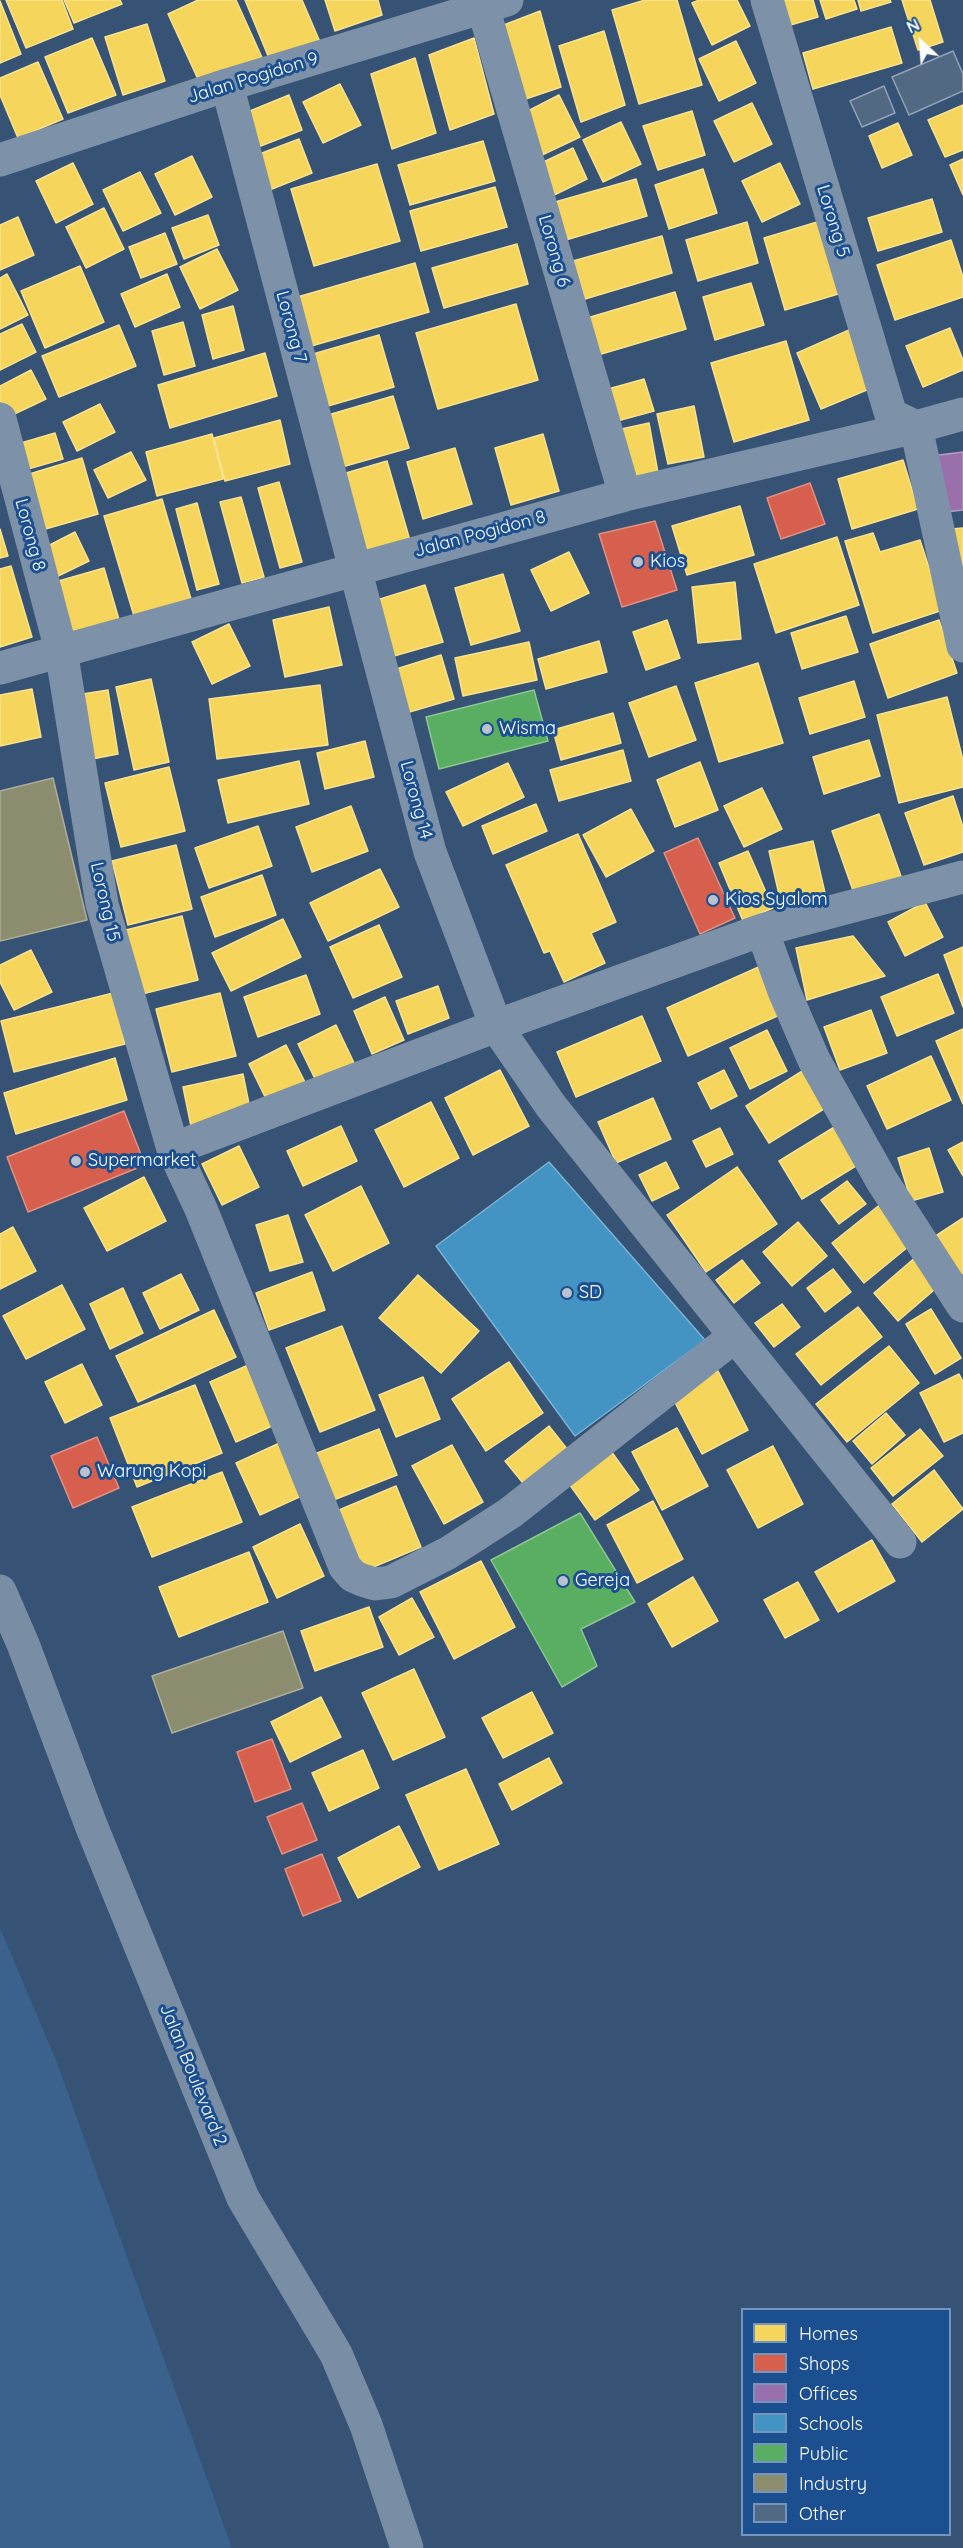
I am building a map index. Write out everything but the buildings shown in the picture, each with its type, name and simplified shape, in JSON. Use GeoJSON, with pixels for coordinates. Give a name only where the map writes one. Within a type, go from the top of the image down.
{"type":"FeatureCollection","features":[{"type":"Feature","properties":{"kind":"main road","name":"Jalan Boulevard 2"},"geometry":{"type":"LineString","coordinates":[[0,1591],[23,1644],[91,1825],[243,2198],[336,2354],[366,2425],[407,2548]]}},
{"type":"Feature","properties":{"kind":"street","name":"Lorong 5"},"geometry":{"type":"LineString","coordinates":[[767,0],[891,415],[916,427]]}},
{"type":"Feature","properties":{"kind":"street","name":"Jalan Pogidon 9"},"geometry":{"type":"LineString","coordinates":[[0,160],[226,85],[495,3]]}},
{"type":"Feature","properties":{"kind":"street","name":"Lorong 6"},"geometry":{"type":"LineString","coordinates":[[495,3],[624,495]]}},
{"type":"Feature","properties":{"kind":"street","name":"Lorong 7"},"geometry":{"type":"LineString","coordinates":[[226,85],[356,568]]}},
{"type":"Feature","properties":{"kind":"street","name":"Jalan Pogidon 8"},"geometry":{"type":"LineString","coordinates":[[0,668],[624,495],[963,414]]}},
{"type":"Feature","properties":{"kind":"street","name":"Lorong 8"},"geometry":{"type":"LineString","coordinates":[[0,419],[61,650]]}},
{"type":"Feature","properties":{"kind":"street"},"geometry":{"type":"LineString","coordinates":[[916,427],[963,646]]}},
{"type":"Feature","properties":{"kind":"street","name":"Lorong 14"},"geometry":{"type":"LineString","coordinates":[[356,568],[430,852],[496,1026],[551,1106],[900,1542]]}},
{"type":"Feature","properties":{"kind":"street","name":"Lorong 15"},"geometry":{"type":"LineString","coordinates":[[61,650],[102,904],[172,1149],[201,1209],[345,1567],[353,1576],[375,1584],[391,1582],[448,1553],[501,1519],[735,1336]]}},
{"type":"Feature","properties":{"kind":"street"},"geometry":{"type":"LineString","coordinates":[[172,1149],[496,1026],[762,930],[963,877]]}},
{"type":"Feature","properties":{"kind":"street"},"geometry":{"type":"LineString","coordinates":[[762,930],[784,991],[814,1060],[882,1181],[963,1306]]}},
{"type":"Feature","properties":{"kind":"water"},"geometry":{"type":"Polygon","coordinates":[[[0,1928],[56,2060],[232,2548],[0,2548],[0,1928]]]}},
{"type":"Feature","properties":{"kind":"place","name":"Kios"},"geometry":{"type":"Point","coordinates":[638,562]}},
{"type":"Feature","properties":{"kind":"place","name":"Wisma"},"geometry":{"type":"Point","coordinates":[487,729]}},
{"type":"Feature","properties":{"kind":"place","name":"Kios Syalom"},"geometry":{"type":"Point","coordinates":[713,900]}},
{"type":"Feature","properties":{"kind":"place","name":"Supermarket"},"geometry":{"type":"Point","coordinates":[76,1161]}},
{"type":"Feature","properties":{"kind":"place","name":"SD"},"geometry":{"type":"Point","coordinates":[567,1293]}},
{"type":"Feature","properties":{"kind":"place","name":"Warung Kopi"},"geometry":{"type":"Point","coordinates":[85,1472]}},
{"type":"Feature","properties":{"kind":"place","name":"Gereja"},"geometry":{"type":"Point","coordinates":[563,1581]}}]}
